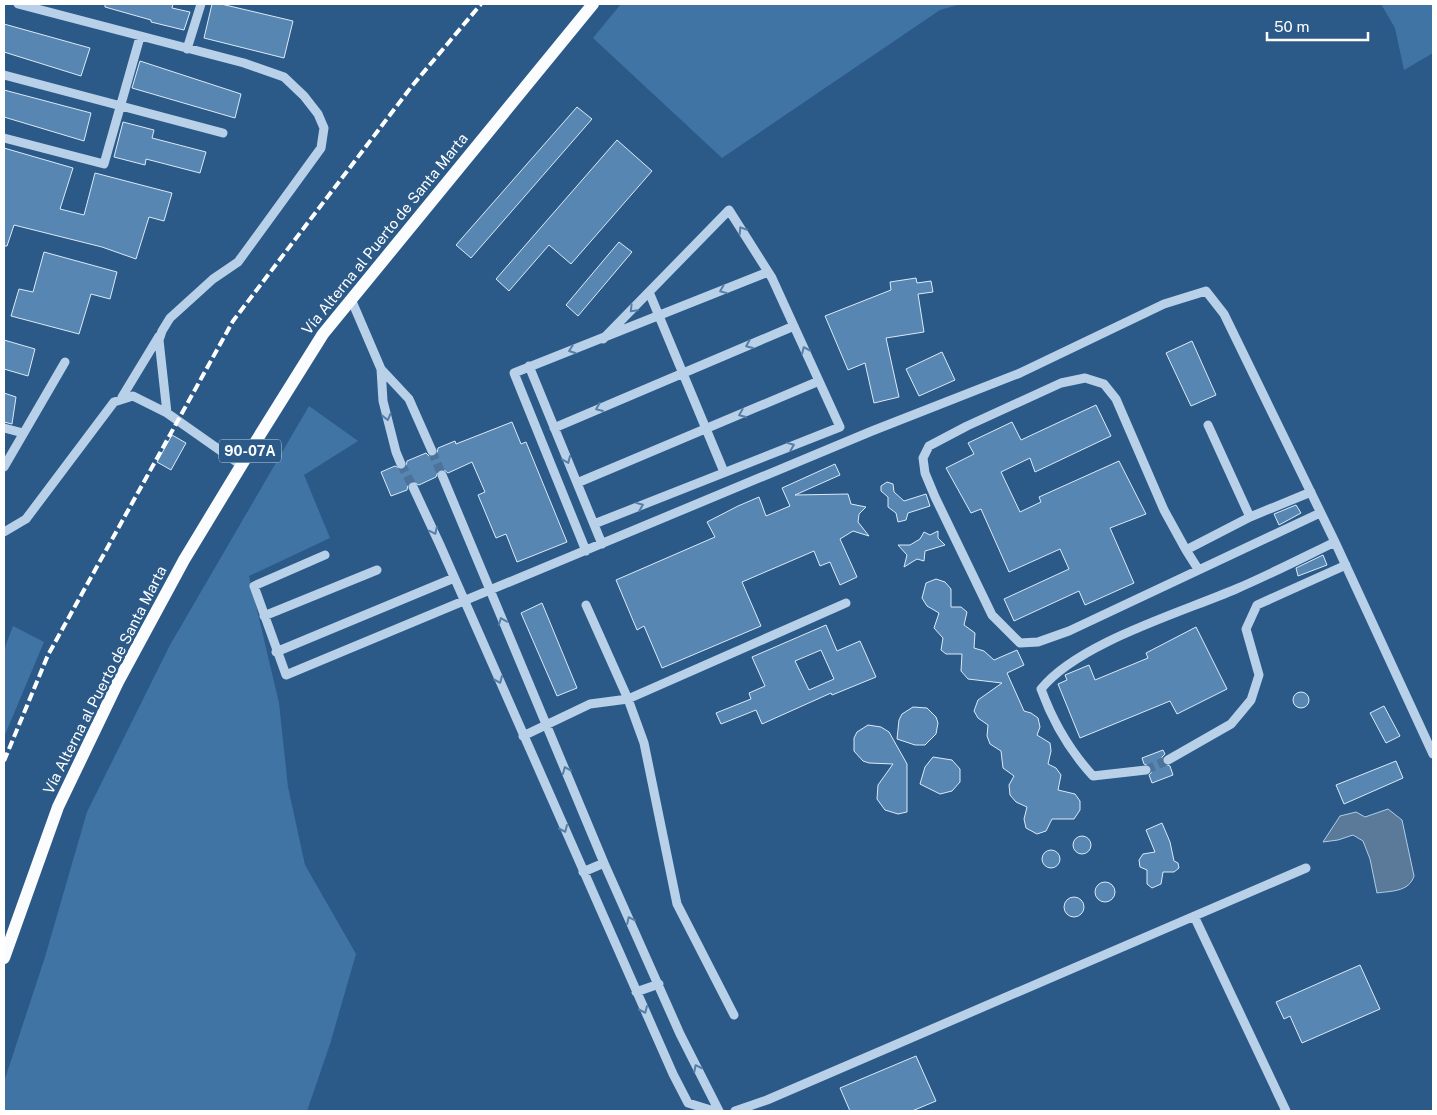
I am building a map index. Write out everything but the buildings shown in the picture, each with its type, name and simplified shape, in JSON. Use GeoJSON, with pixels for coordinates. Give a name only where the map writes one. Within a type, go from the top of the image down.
{"type":"FeatureCollection","features":[{"type":"Feature","properties":{"kind":"main road","name":"Vía Alterna al Puerto de Santa Marta"},"geometry":{"type":"LineString","coordinates":[[4,958],[58,807],[118,682],[184,560],[241,465],[323,334],[593,4]]}},
{"type":"Feature","properties":{"kind":"street"},"geometry":{"type":"LineString","coordinates":[[4,532],[26,519],[114,402],[122,397],[170,318],[213,279],[238,262],[321,148],[324,139],[324,128],[318,114],[304,96],[284,77],[244,64],[18,4]]}},
{"type":"Feature","properties":{"kind":"street"},"geometry":{"type":"LineString","coordinates":[[186,49],[201,4]]}},
{"type":"Feature","properties":{"kind":"street"},"geometry":{"type":"LineString","coordinates":[[4,138],[104,164],[140,37]]}},
{"type":"Feature","properties":{"kind":"street"},"geometry":{"type":"LineString","coordinates":[[4,75],[223,133]]}},
{"type":"Feature","properties":{"kind":"street"},"geometry":{"type":"LineString","coordinates":[[594,524],[840,427],[768,272],[729,210],[603,339]]}},
{"type":"Feature","properties":{"kind":"street"},"geometry":{"type":"LineString","coordinates":[[586,551],[514,372],[603,339],[768,272]]}},
{"type":"Feature","properties":{"kind":"street"},"geometry":{"type":"LineString","coordinates":[[325,555],[254,586],[276,652],[286,675],[863,435],[1020,372],[1164,304],[1206,291],[1224,314],[1346,565],[1433,754]]}},
{"type":"Feature","properties":{"kind":"street"},"geometry":{"type":"LineString","coordinates":[[649,292],[724,472]]}},
{"type":"Feature","properties":{"kind":"street"},"geometry":{"type":"LineString","coordinates":[[351,300],[381,369],[409,399],[432,451]]}},
{"type":"Feature","properties":{"kind":"street"},"geometry":{"type":"LineString","coordinates":[[554,428],[794,326]]}},
{"type":"Feature","properties":{"kind":"street"},"geometry":{"type":"LineString","coordinates":[[162,331],[159,340],[167,413]]}},
{"type":"Feature","properties":{"kind":"street"},"geometry":{"type":"LineString","coordinates":[[4,467],[65,362]]}},
{"type":"Feature","properties":{"kind":"street"},"geometry":{"type":"LineString","coordinates":[[529,366],[602,544]]}},
{"type":"Feature","properties":{"kind":"street"},"geometry":{"type":"LineString","coordinates":[[381,369],[383,401],[396,452],[401,464]]}},
{"type":"Feature","properties":{"kind":"street"},"geometry":{"type":"LineString","coordinates":[[1198,569],[1164,510],[1116,398],[1104,384],[1085,378],[1061,383],[967,426],[929,446],[923,458],[925,473],[935,497],[992,615],[1020,643],[1038,642],[1069,630],[1320,513]]}},
{"type":"Feature","properties":{"kind":"street"},"geometry":{"type":"LineString","coordinates":[[577,483],[819,381]]}},
{"type":"Feature","properties":{"kind":"street"},"geometry":{"type":"LineString","coordinates":[[122,397],[133,396],[167,413],[241,465]]}},
{"type":"Feature","properties":{"kind":"street"},"geometry":{"type":"LineString","coordinates":[[1208,425],[1250,517]]}},
{"type":"Feature","properties":{"kind":"street"},"geometry":{"type":"LineString","coordinates":[[4,428],[23,433]]}},
{"type":"Feature","properties":{"kind":"street"},"geometry":{"type":"LineString","coordinates":[[442,475],[604,863],[680,1034],[719,1111]]}},
{"type":"Feature","properties":{"kind":"street"},"geometry":{"type":"LineString","coordinates":[[413,487],[636,992],[688,1103],[714,1111]]}},
{"type":"Feature","properties":{"kind":"street"},"geometry":{"type":"LineString","coordinates":[[1186,550],[1250,517],[1311,492]]}},
{"type":"Feature","properties":{"kind":"street"},"geometry":{"type":"LineString","coordinates":[[1146,770],[1093,776],[1078,760],[1052,719],[1041,689],[1053,674],[1085,654],[1237,589],[1335,542]]}},
{"type":"Feature","properties":{"kind":"street"},"geometry":{"type":"LineString","coordinates":[[1168,760],[1231,724],[1251,700],[1259,675],[1246,629],[1257,605],[1346,565]]}},
{"type":"Feature","properties":{"kind":"street"},"geometry":{"type":"LineString","coordinates":[[264,616],[377,570]]}},
{"type":"Feature","properties":{"kind":"street"},"geometry":{"type":"LineString","coordinates":[[276,652],[454,578]]}},
{"type":"Feature","properties":{"kind":"street"},"geometry":{"type":"LineString","coordinates":[[523,736],[590,704],[628,699],[846,603]]}},
{"type":"Feature","properties":{"kind":"street"},"geometry":{"type":"LineString","coordinates":[[586,605],[628,699],[644,744],[677,904],[734,1015]]}},
{"type":"Feature","properties":{"kind":"street"},"geometry":{"type":"LineString","coordinates":[[583,872],[604,863]]}},
{"type":"Feature","properties":{"kind":"street"},"geometry":{"type":"LineString","coordinates":[[735,1111],[767,1100],[1306,868]]}},
{"type":"Feature","properties":{"kind":"street"},"geometry":{"type":"LineString","coordinates":[[1194,916],[1286,1111]]}},
{"type":"Feature","properties":{"kind":"street"},"geometry":{"type":"LineString","coordinates":[[636,992],[659,984]]}},
{"type":"Feature","properties":{"kind":"shaded area"},"geometry":{"type":"Polygon","coordinates":[[[621,4],[961,4],[940,10],[722,158],[593,38],[621,4]]]}},
{"type":"Feature","properties":{"kind":"shaded area"},"geometry":{"type":"Polygon","coordinates":[[[1381,4],[1433,4],[1433,53],[1404,70],[1395,28],[1381,4]]]}},
{"type":"Feature","properties":{"kind":"shaded area"},"geometry":{"type":"Polygon","coordinates":[[[309,406],[358,441],[304,475],[330,538],[249,576],[279,703],[288,787],[305,865],[356,954],[330,1044],[307,1111],[4,1111],[4,1082],[45,957],[87,812],[170,645],[309,406]]]}},
{"type":"Feature","properties":{"kind":"shaded area"},"geometry":{"type":"Polygon","coordinates":[[[13,626],[44,642],[4,737],[4,650],[13,626]]]}},
{"type":"Feature","properties":{"kind":"shaded area"},"geometry":{"type":"Polygon","coordinates":[[[1388,809],[1402,820],[1414,876],[1412,881],[1404,888],[1377,893],[1370,859],[1363,841],[1353,835],[1323,842],[1340,816],[1356,812],[1365,817],[1388,809]]]}},
{"type":"Feature","properties":{"kind":"tunnel"},"geometry":{"type":"LineString","coordinates":[[432,451],[442,475]]}},
{"type":"Feature","properties":{"kind":"tunnel"},"geometry":{"type":"LineString","coordinates":[[401,464],[413,487]]}},
{"type":"Feature","properties":{"kind":"tunnel"},"geometry":{"type":"LineString","coordinates":[[1146,770],[1168,760]]}},
{"type":"Feature","properties":{"kind":"railway"},"geometry":{"type":"LineString","coordinates":[[4,761],[48,655],[233,321],[412,86],[481,4]]}}]}
